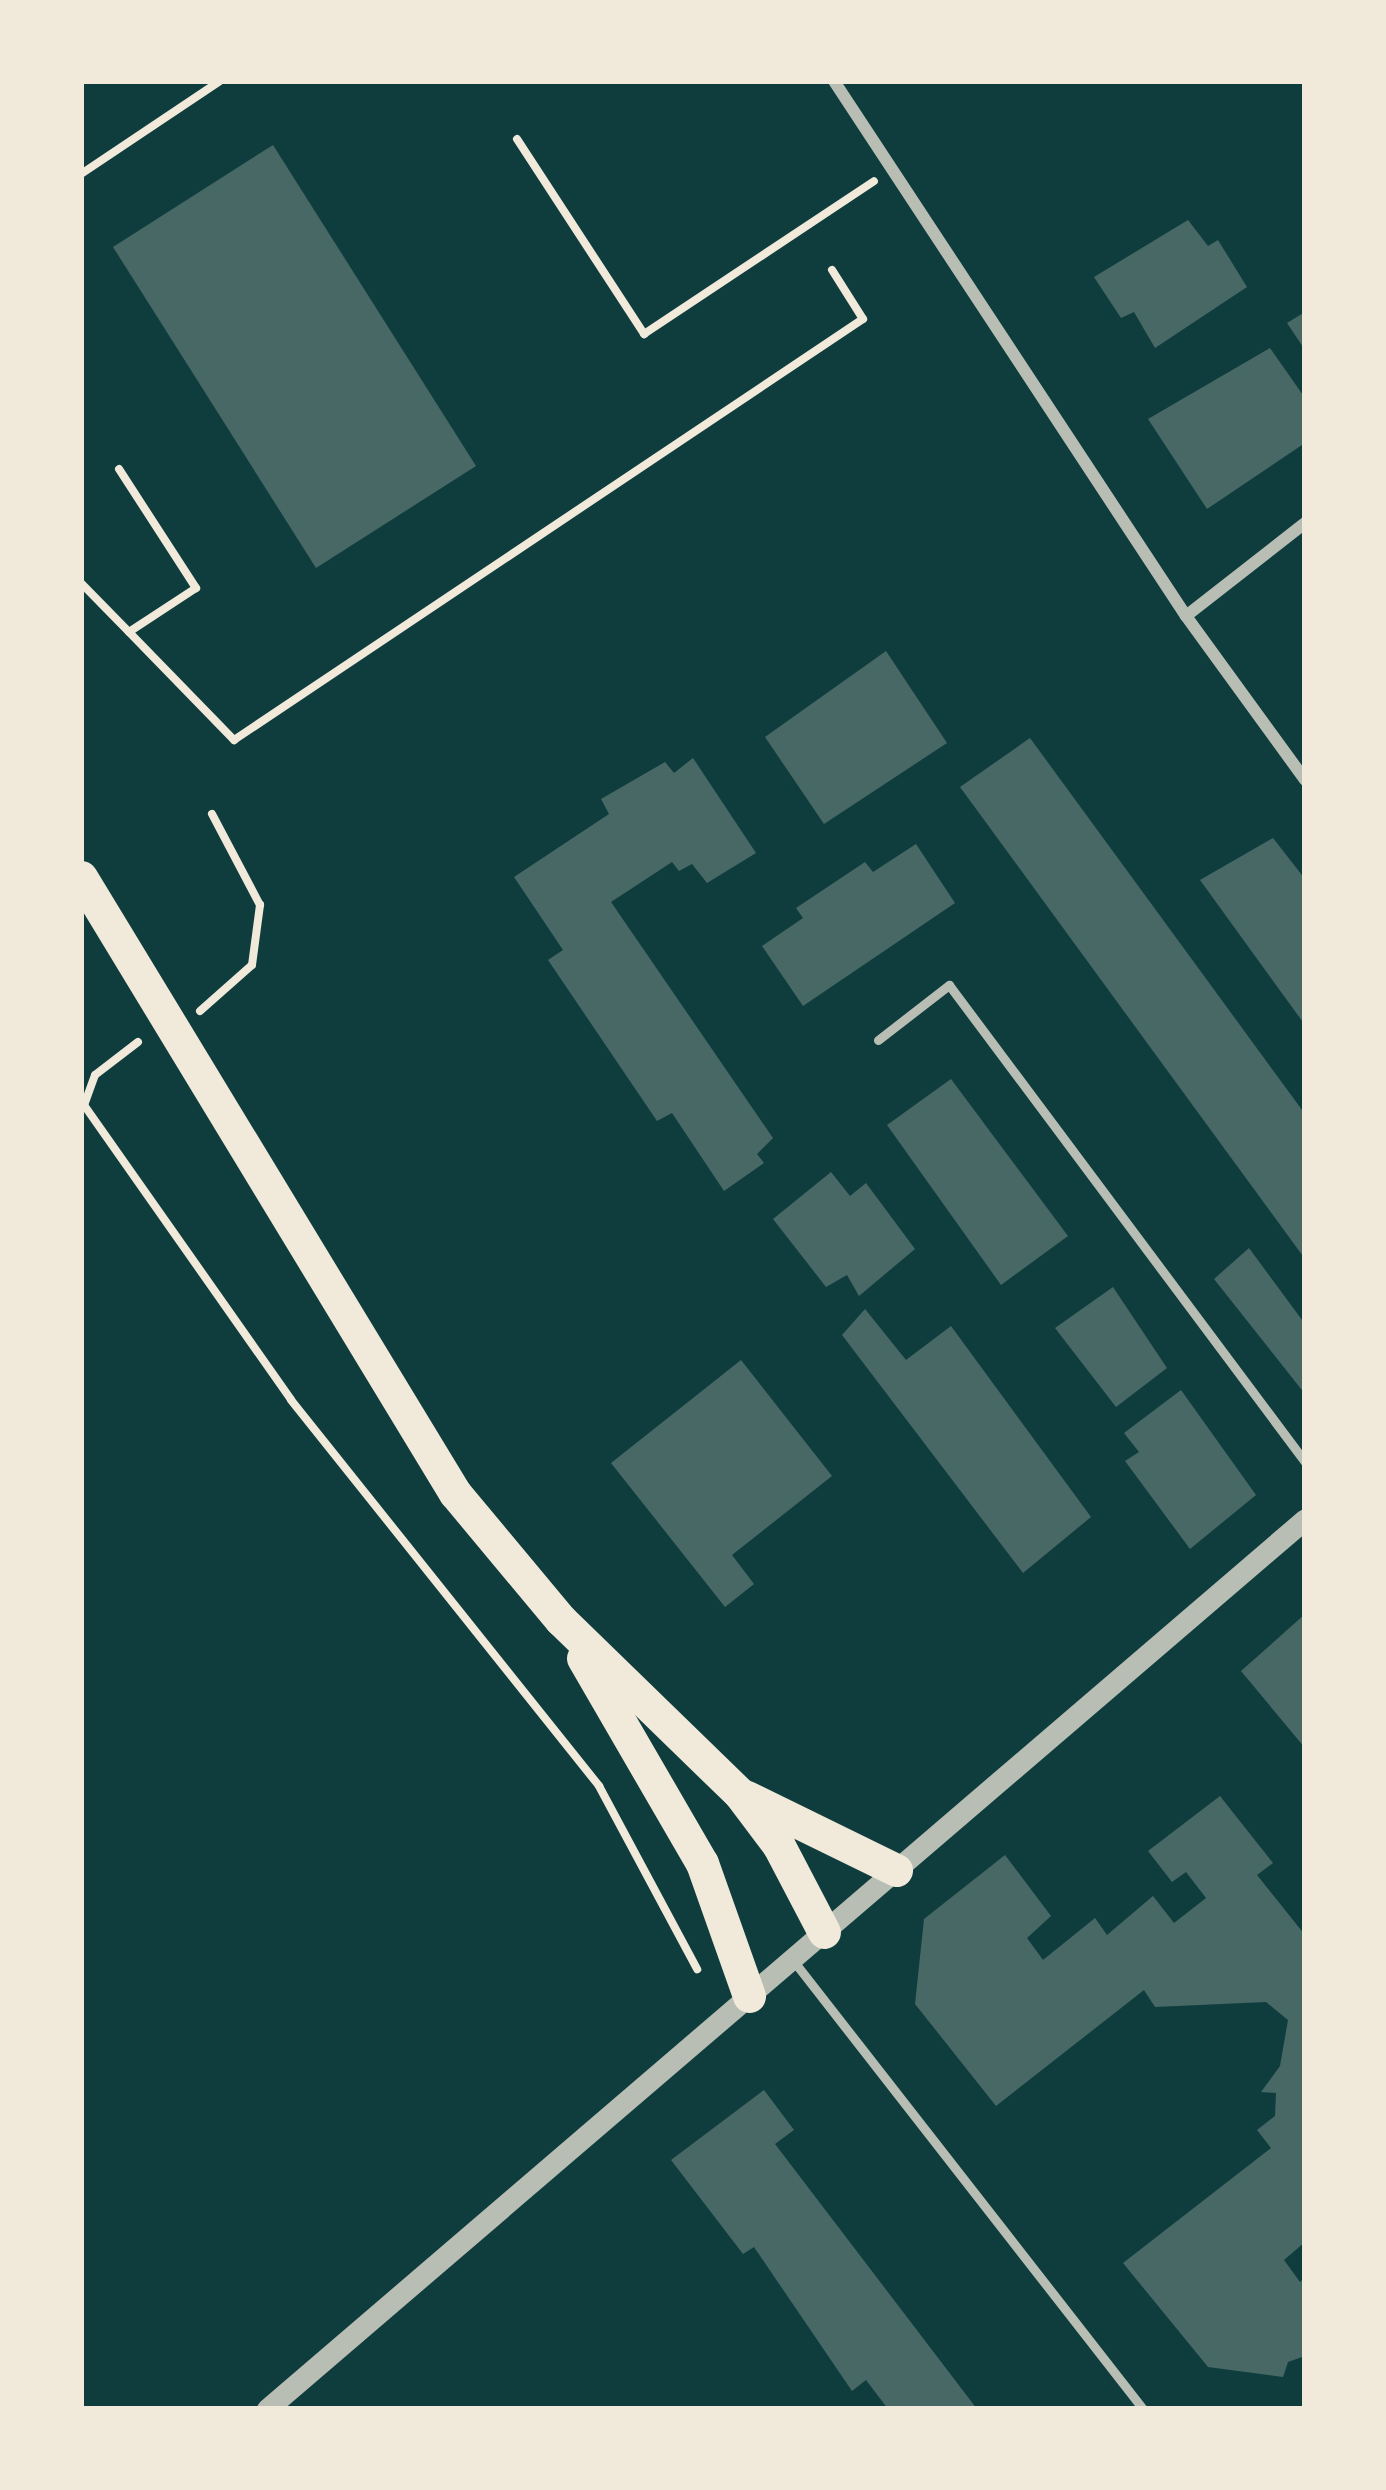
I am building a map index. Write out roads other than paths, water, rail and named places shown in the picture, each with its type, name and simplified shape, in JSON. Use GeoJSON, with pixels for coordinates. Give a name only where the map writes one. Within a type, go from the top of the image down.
{"type":"FeatureCollection","features":[{"type":"Feature","properties":{"kind":"highway"},"geometry":{"type":"LineString","coordinates":[[81,877],[153,987],[455,1493],[561,1620],[740,1794],[779,1846],[824,1932]]}},
{"type":"Feature","properties":{"kind":"highway"},"geometry":{"type":"LineString","coordinates":[[561,1620],[702,1863],[738,2006]]}},
{"type":"Feature","properties":{"kind":"highway"},"geometry":{"type":"LineString","coordinates":[[740,1794],[896,1870]]}},
{"type":"Feature","properties":{"kind":"street"},"geometry":{"type":"LineString","coordinates":[[834,81],[1186,616],[1305,780]]}},
{"type":"Feature","properties":{"kind":"street"},"geometry":{"type":"LineString","coordinates":[[1186,616],[1305,523]]}},
{"type":"Feature","properties":{"kind":"street"},"geometry":{"type":"LineString","coordinates":[[267,2409],[1305,1520]]}},
{"type":"Feature","properties":{"kind":"lane"},"geometry":{"type":"LineString","coordinates":[[878,1040],[950,985],[1305,1462]]}},
{"type":"Feature","properties":{"kind":"lane"},"geometry":{"type":"LineString","coordinates":[[792,1959],[1143,2409]]}}]}
